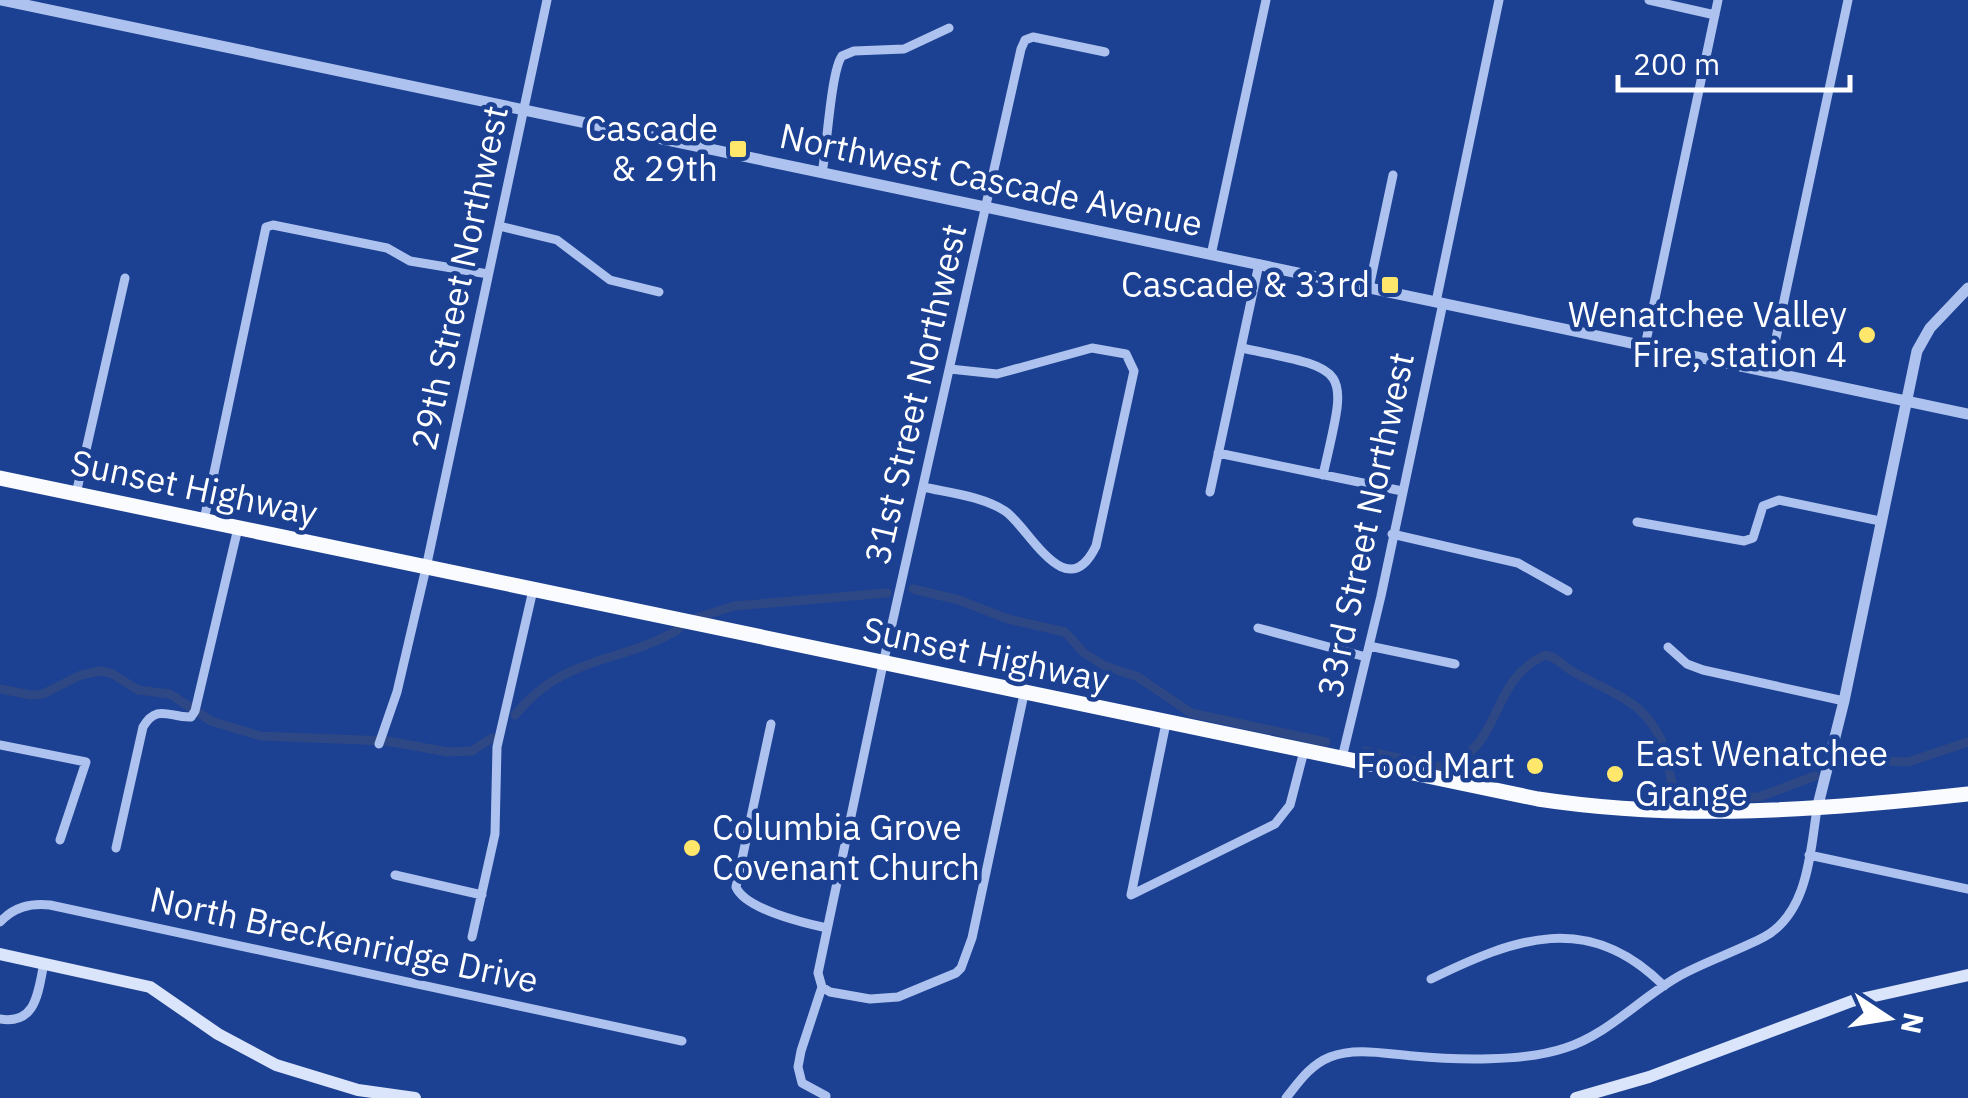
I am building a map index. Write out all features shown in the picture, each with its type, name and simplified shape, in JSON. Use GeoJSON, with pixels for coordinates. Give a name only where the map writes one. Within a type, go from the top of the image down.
{"type":"FeatureCollection","features":[{"type":"Feature","properties":{"kind":"highway","name":"Sunset Highway"},"geometry":{"type":"LineString","coordinates":[[0,478],[1538,800],[1628,810],[1749,813],[1968,794]]}},
{"type":"Feature","properties":{"kind":"main road"},"geometry":{"type":"LineString","coordinates":[[0,954],[157,989],[218,1034],[288,1070],[358,1090],[415,1098]]}},
{"type":"Feature","properties":{"kind":"main road"},"geometry":{"type":"LineString","coordinates":[[1576,1098],[1649,1078],[1852,1002],[1968,975]]}},
{"type":"Feature","properties":{"kind":"street","name":"Northwest Cascade Avenue"},"geometry":{"type":"LineString","coordinates":[[2,0],[67,7],[524,111],[1968,414]]}},
{"type":"Feature","properties":{"kind":"street","name":"29th Street Northwest"},"geometry":{"type":"LineString","coordinates":[[379,744],[398,692],[426,568],[547,0]]}},
{"type":"Feature","properties":{"kind":"street"},"geometry":{"type":"LineString","coordinates":[[1211,254],[1266,0]]}},
{"type":"Feature","properties":{"kind":"street","name":"33rd Street Northwest"},"geometry":{"type":"LineString","coordinates":[[1342,758],[1402,491],[1499,0]]}},
{"type":"Feature","properties":{"kind":"street"},"geometry":{"type":"LineString","coordinates":[[1649,0],[1715,15]]}},
{"type":"Feature","properties":{"kind":"street"},"geometry":{"type":"LineString","coordinates":[[1645,346],[1718,0]]}},
{"type":"Feature","properties":{"kind":"street"},"geometry":{"type":"LineString","coordinates":[[1768,371],[1848,0]]}},
{"type":"Feature","properties":{"kind":"street"},"geometry":{"type":"LineString","coordinates":[[822,173],[836,69],[842,56],[854,51],[904,49],[949,28]]}},
{"type":"Feature","properties":{"kind":"street","name":"31st Street Northwest"},"geometry":{"type":"LineString","coordinates":[[826,1096],[802,1083],[798,1067],[822,987],[818,973],[883,664],[1024,40],[1033,37],[1104,52]]}},
{"type":"Feature","properties":{"kind":"street"},"geometry":{"type":"LineString","coordinates":[[1369,288],[1393,175]]}},
{"type":"Feature","properties":{"kind":"street"},"geometry":{"type":"LineString","coordinates":[[204,520],[268,225],[387,248],[410,260],[488,274]]}},
{"type":"Feature","properties":{"kind":"street"},"geometry":{"type":"LineString","coordinates":[[499,226],[557,240],[610,280],[659,292]]}},
{"type":"Feature","properties":{"kind":"street"},"geometry":{"type":"LineString","coordinates":[[1210,492],[1260,264]]}},
{"type":"Feature","properties":{"kind":"street"},"geometry":{"type":"LineString","coordinates":[[76,494],[125,278]]}},
{"type":"Feature","properties":{"kind":"street"},"geometry":{"type":"LineString","coordinates":[[1286,1098],[1311,1068],[1332,1056],[1359,1052],[1463,1058],[1532,1055],[1564,1049],[1595,1034],[1664,986],[1706,962],[1766,936],[1784,922],[1798,899],[1810,855],[1917,351],[1930,328],[1968,288]]}},
{"type":"Feature","properties":{"kind":"street"},"geometry":{"type":"LineString","coordinates":[[923,488],[991,503],[1014,518],[1053,564],[1067,568],[1081,564],[1096,546],[1134,370],[1126,354],[1092,348],[997,374],[950,369]]}},
{"type":"Feature","properties":{"kind":"street"},"geometry":{"type":"LineString","coordinates":[[1242,348],[1312,362],[1330,371],[1338,384],[1339,404],[1323,474]]}},
{"type":"Feature","properties":{"kind":"street"},"geometry":{"type":"LineString","coordinates":[[1218,452],[1402,491]]}},
{"type":"Feature","properties":{"kind":"street"},"geometry":{"type":"LineString","coordinates":[[1637,522],[1744,541],[1758,529],[1763,506],[1779,500],[1880,521]]}},
{"type":"Feature","properties":{"kind":"street"},"geometry":{"type":"LineString","coordinates":[[116,848],[149,716],[158,712],[191,717],[195,711],[238,528]]}},
{"type":"Feature","properties":{"kind":"street"},"geometry":{"type":"LineString","coordinates":[[1392,534],[1518,563],[1568,591]]}},
{"type":"Feature","properties":{"kind":"street"},"geometry":{"type":"LineString","coordinates":[[472,937],[495,834],[497,748],[533,590]]}},
{"type":"Feature","properties":{"kind":"street"},"geometry":{"type":"LineString","coordinates":[[1258,628],[1367,651],[1455,664]]}},
{"type":"Feature","properties":{"kind":"street"},"geometry":{"type":"LineString","coordinates":[[1668,648],[1687,664],[1704,670],[1844,701]]}},
{"type":"Feature","properties":{"kind":"street"},"geometry":{"type":"LineString","coordinates":[[822,987],[830,992],[885,1000],[947,979],[961,968],[972,938],[1024,694]]}},
{"type":"Feature","properties":{"kind":"street"},"geometry":{"type":"LineString","coordinates":[[1166,723],[1131,896],[1275,824],[1290,805],[1304,750]]}},
{"type":"Feature","properties":{"kind":"street"},"geometry":{"type":"LineString","coordinates":[[771,724],[736,887],[738,894],[751,904],[827,928]]}},
{"type":"Feature","properties":{"kind":"street"},"geometry":{"type":"LineString","coordinates":[[0,745],[86,762],[60,840]]}},
{"type":"Feature","properties":{"kind":"street"},"geometry":{"type":"LineString","coordinates":[[1810,855],[1968,889]]}},
{"type":"Feature","properties":{"kind":"street"},"geometry":{"type":"LineString","coordinates":[[396,875],[482,894]]}},
{"type":"Feature","properties":{"kind":"street","name":"North Breckenridge Drive"},"geometry":{"type":"LineString","coordinates":[[0,922],[12,910],[50,904],[682,1041]]}},
{"type":"Feature","properties":{"kind":"street"},"geometry":{"type":"LineString","coordinates":[[1430,979],[1518,944],[1568,937],[1626,954],[1664,986]]}},
{"type":"Feature","properties":{"kind":"street"},"geometry":{"type":"LineString","coordinates":[[0,1019],[17,1020],[30,1013],[44,963]]}},
{"type":"Feature","properties":{"kind":"waterway"},"geometry":{"type":"LineString","coordinates":[[913,589],[959,600],[1008,619],[1065,632],[1084,653],[1105,666],[1138,677],[1191,713],[1326,742]]}},
{"type":"Feature","properties":{"kind":"waterway"},"geometry":{"type":"LineString","coordinates":[[696,618],[734,606],[887,593]]}},
{"type":"Feature","properties":{"kind":"waterway"},"geometry":{"type":"LineString","coordinates":[[515,715],[534,695],[573,670],[679,629]]}},
{"type":"Feature","properties":{"kind":"waterway"},"geometry":{"type":"LineString","coordinates":[[1365,751],[1446,768],[1479,743],[1514,681],[1545,655],[1627,700],[1648,719],[1665,749],[1674,788],[1683,798],[1759,797],[1815,776]]}},
{"type":"Feature","properties":{"kind":"waterway"},"geometry":{"type":"LineString","coordinates":[[0,689],[43,694],[81,675],[100,671],[111,673],[138,690],[170,694],[211,721],[260,736],[387,741],[448,752],[472,751],[492,738]]}},
{"type":"Feature","properties":{"kind":"waterway"},"geometry":{"type":"LineString","coordinates":[[1838,765],[1851,759],[1908,762],[1968,742]]}},
{"type":"Feature","properties":{"kind":"place","name":"Cascade & 29th"},"geometry":{"type":"Point","coordinates":[738,149]}},
{"type":"Feature","properties":{"kind":"place","name":"Cascade & 33rd"},"geometry":{"type":"Point","coordinates":[1390,285]}},
{"type":"Feature","properties":{"kind":"place","name":"Wenatchee Valley Fire, station 4"},"geometry":{"type":"Point","coordinates":[1867,335]}},
{"type":"Feature","properties":{"kind":"place","name":"Food Mart"},"geometry":{"type":"Point","coordinates":[1535,766]}},
{"type":"Feature","properties":{"kind":"place","name":"East Wenatchee Grange"},"geometry":{"type":"Point","coordinates":[1615,774]}},
{"type":"Feature","properties":{"kind":"place","name":"Columbia Grove Covenant Church"},"geometry":{"type":"Point","coordinates":[692,848]}}]}
